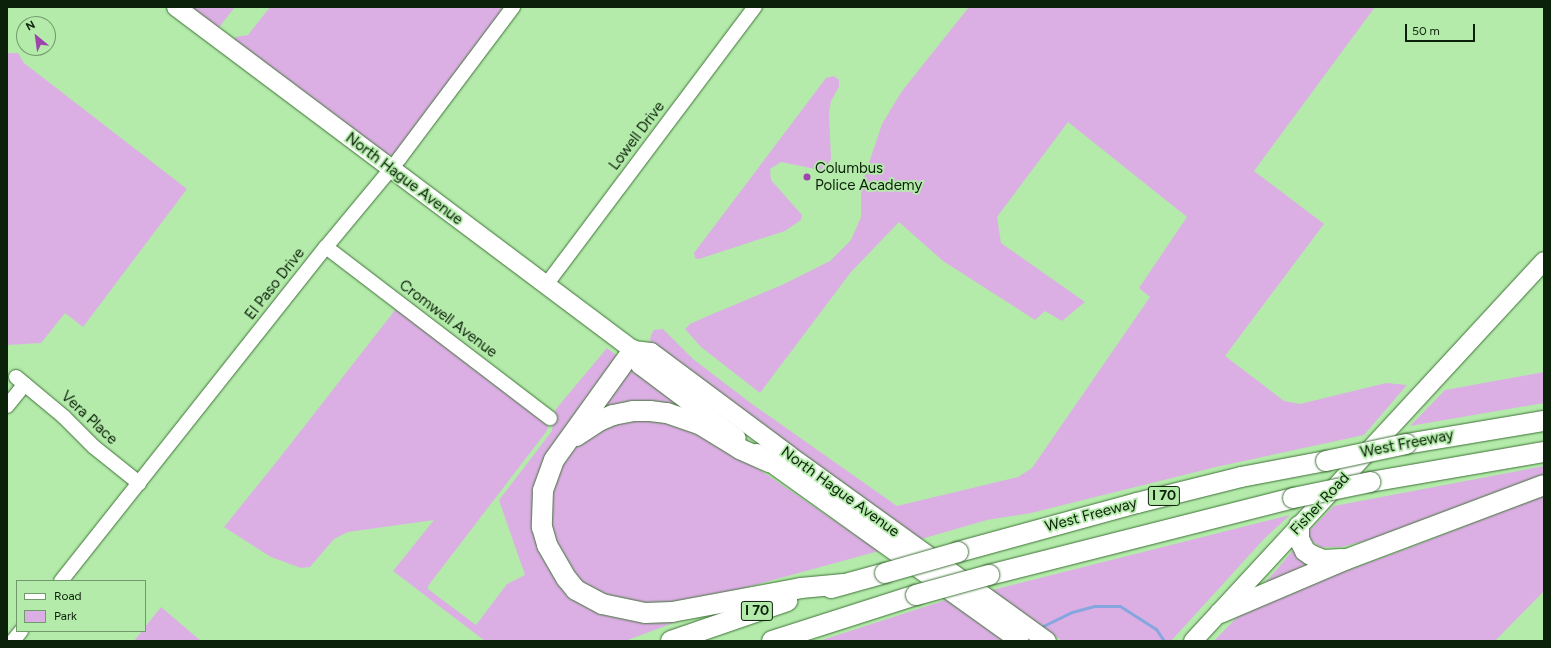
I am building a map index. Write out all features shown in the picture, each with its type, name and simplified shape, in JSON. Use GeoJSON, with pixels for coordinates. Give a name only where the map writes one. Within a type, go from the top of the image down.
{"type":"FeatureCollection","features":[{"type":"Feature","properties":{"kind":"highway"},"geometry":{"type":"LineString","coordinates":[[633,350],[554,460],[543,490],[542,527],[547,545],[567,579],[576,590],[602,604],[645,613],[672,612],[801,588],[844,584]]}},
{"type":"Feature","properties":{"kind":"highway"},"geometry":{"type":"LineString","coordinates":[[564,446],[578,434],[601,420],[613,415],[633,411],[650,411],[667,413],[701,425],[740,449],[769,462]]}},
{"type":"Feature","properties":{"kind":"highway","name":"West Freeway"},"geometry":{"type":"LineString","coordinates":[[671,641],[780,603],[885,572],[1137,502],[1241,478],[1406,444],[1544,421]]}},
{"type":"Feature","properties":{"kind":"highway","name":"West Freeway"},"geometry":{"type":"LineString","coordinates":[[772,641],[916,595],[1153,532],[1293,498],[1370,482],[1544,452]]}},
{"type":"Feature","properties":{"kind":"highway"},"geometry":{"type":"LineString","coordinates":[[1220,613],[1347,559],[1544,485]]}},
{"type":"Feature","properties":{"kind":"highway"},"geometry":{"type":"LineString","coordinates":[[1299,526],[1299,539],[1310,555],[1324,560],[1347,559]]}},
{"type":"Feature","properties":{"kind":"main road","name":"North Hague Avenue"},"geometry":{"type":"LineString","coordinates":[[176,7],[633,350],[640,365],[769,462],[1020,641]]}},
{"type":"Feature","properties":{"kind":"main road","name":"Fisher Road"},"geometry":{"type":"LineString","coordinates":[[1193,641],[1544,261]]}},
{"type":"Feature","properties":{"kind":"main road","name":"North Hague Avenue"},"geometry":{"type":"LineString","coordinates":[[633,350],[651,352],[788,455],[1046,641]]}},
{"type":"Feature","properties":{"kind":"street","name":"El Paso Drive"},"geometry":{"type":"LineString","coordinates":[[62,580],[326,247],[399,159],[513,7]]}},
{"type":"Feature","properties":{"kind":"street","name":"Lowell Drive"},"geometry":{"type":"LineString","coordinates":[[546,286],[755,7]]}},
{"type":"Feature","properties":{"kind":"street","name":"Cromwell Avenue"},"geometry":{"type":"LineString","coordinates":[[326,247],[550,418]]}},
{"type":"Feature","properties":{"kind":"street","name":"Vera Place"},"geometry":{"type":"LineString","coordinates":[[7,406],[21,381],[64,417],[94,447],[139,483]]}},
{"type":"Feature","properties":{"kind":"street"},"geometry":{"type":"LineString","coordinates":[[13,641],[20,632]]}},
{"type":"Feature","properties":{"kind":"green space"},"geometry":{"type":"Polygon","coordinates":[[[186,7],[235,7],[217,30],[186,7]]]}},
{"type":"Feature","properties":{"kind":"green space"},"geometry":{"type":"Polygon","coordinates":[[[270,7],[499,7],[503,10],[398,151],[392,155],[386,154],[234,43],[235,37],[248,35],[270,7]]]}},
{"type":"Feature","properties":{"kind":"green space"},"geometry":{"type":"Polygon","coordinates":[[[969,7],[1375,7],[1254,171],[1324,224],[1225,356],[1284,401],[1300,404],[1386,383],[1407,385],[1364,435],[1216,467],[1031,513],[987,520],[918,540],[654,347],[650,341],[651,335],[654,330],[663,329],[693,359],[752,404],[897,506],[1018,477],[1032,468],[1150,297],[1139,288],[1187,217],[1068,122],[997,217],[1001,243],[1085,302],[1062,321],[1045,311],[1035,320],[943,261],[899,222],[851,272],[760,393],[701,347],[685,329],[690,324],[782,285],[830,261],[851,240],[861,217],[861,187],[882,124],[902,91],[969,7]]]}},
{"type":"Feature","properties":{"kind":"green space"},"geometry":{"type":"Polygon","coordinates":[[[7,53],[16,53],[16,56],[20,56],[24,63],[187,189],[83,327],[65,313],[41,343],[7,345],[7,53]]]}},
{"type":"Feature","properties":{"kind":"green space"},"geometry":{"type":"Polygon","coordinates":[[[834,76],[839,80],[839,87],[831,101],[829,113],[831,159],[826,168],[820,170],[781,162],[770,169],[771,180],[802,215],[801,220],[785,231],[699,259],[695,258],[694,253],[826,78],[834,76]]]}},
{"type":"Feature","properties":{"kind":"green space"},"geometry":{"type":"Polygon","coordinates":[[[399,305],[546,419],[549,425],[546,432],[428,586],[428,589],[476,625],[507,584],[525,575],[499,500],[552,431],[553,416],[556,409],[607,348],[620,358],[538,484],[569,586],[692,616],[625,641],[485,641],[393,571],[434,520],[348,532],[334,539],[310,567],[301,568],[271,557],[224,527],[399,305]]]}},
{"type":"Feature","properties":{"kind":"green space"},"geometry":{"type":"Polygon","coordinates":[[[628,363],[696,415],[593,417],[628,363]]]}},
{"type":"Feature","properties":{"kind":"green space"},"geometry":{"type":"Polygon","coordinates":[[[1544,372],[1544,403],[1410,426],[1445,390],[1544,372]]]}},
{"type":"Feature","properties":{"kind":"green space"},"geometry":{"type":"Polygon","coordinates":[[[646,416],[711,437],[879,551],[711,597],[671,606],[616,601],[578,580],[550,530],[549,495],[568,451],[595,429],[646,416]]]}},
{"type":"Feature","properties":{"kind":"green space"},"geometry":{"type":"Polygon","coordinates":[[[1544,466],[1544,479],[1373,539],[1341,547],[1320,547],[1311,540],[1308,532],[1334,506],[1544,466]]]}},
{"type":"Feature","properties":{"kind":"green space"},"geometry":{"type":"Polygon","coordinates":[[[1544,495],[1544,591],[1495,641],[1214,641],[1240,614],[1274,597],[1409,548],[1544,495]]]}},
{"type":"Feature","properties":{"kind":"green space"},"geometry":{"type":"Polygon","coordinates":[[[1290,515],[1264,539],[1171,641],[1062,641],[988,591],[1290,515]]]}},
{"type":"Feature","properties":{"kind":"green space"},"geometry":{"type":"Polygon","coordinates":[[[1296,547],[1319,565],[1269,586],[1265,583],[1296,547]]]}},
{"type":"Feature","properties":{"kind":"green space"},"geometry":{"type":"Polygon","coordinates":[[[946,600],[1010,641],[819,641],[946,600]]]}},
{"type":"Feature","properties":{"kind":"green space"},"geometry":{"type":"Polygon","coordinates":[[[161,607],[201,641],[134,641],[141,632],[146,632],[146,626],[161,607]]]}},
{"type":"Feature","properties":{"kind":"waterway"},"geometry":{"type":"LineString","coordinates":[[1041,627],[1072,612],[1095,606],[1120,606],[1156,629],[1164,641]]}},
{"type":"Feature","properties":{"kind":"place","name":"Columbus Police Academy"},"geometry":{"type":"Point","coordinates":[807,177]}}]}
